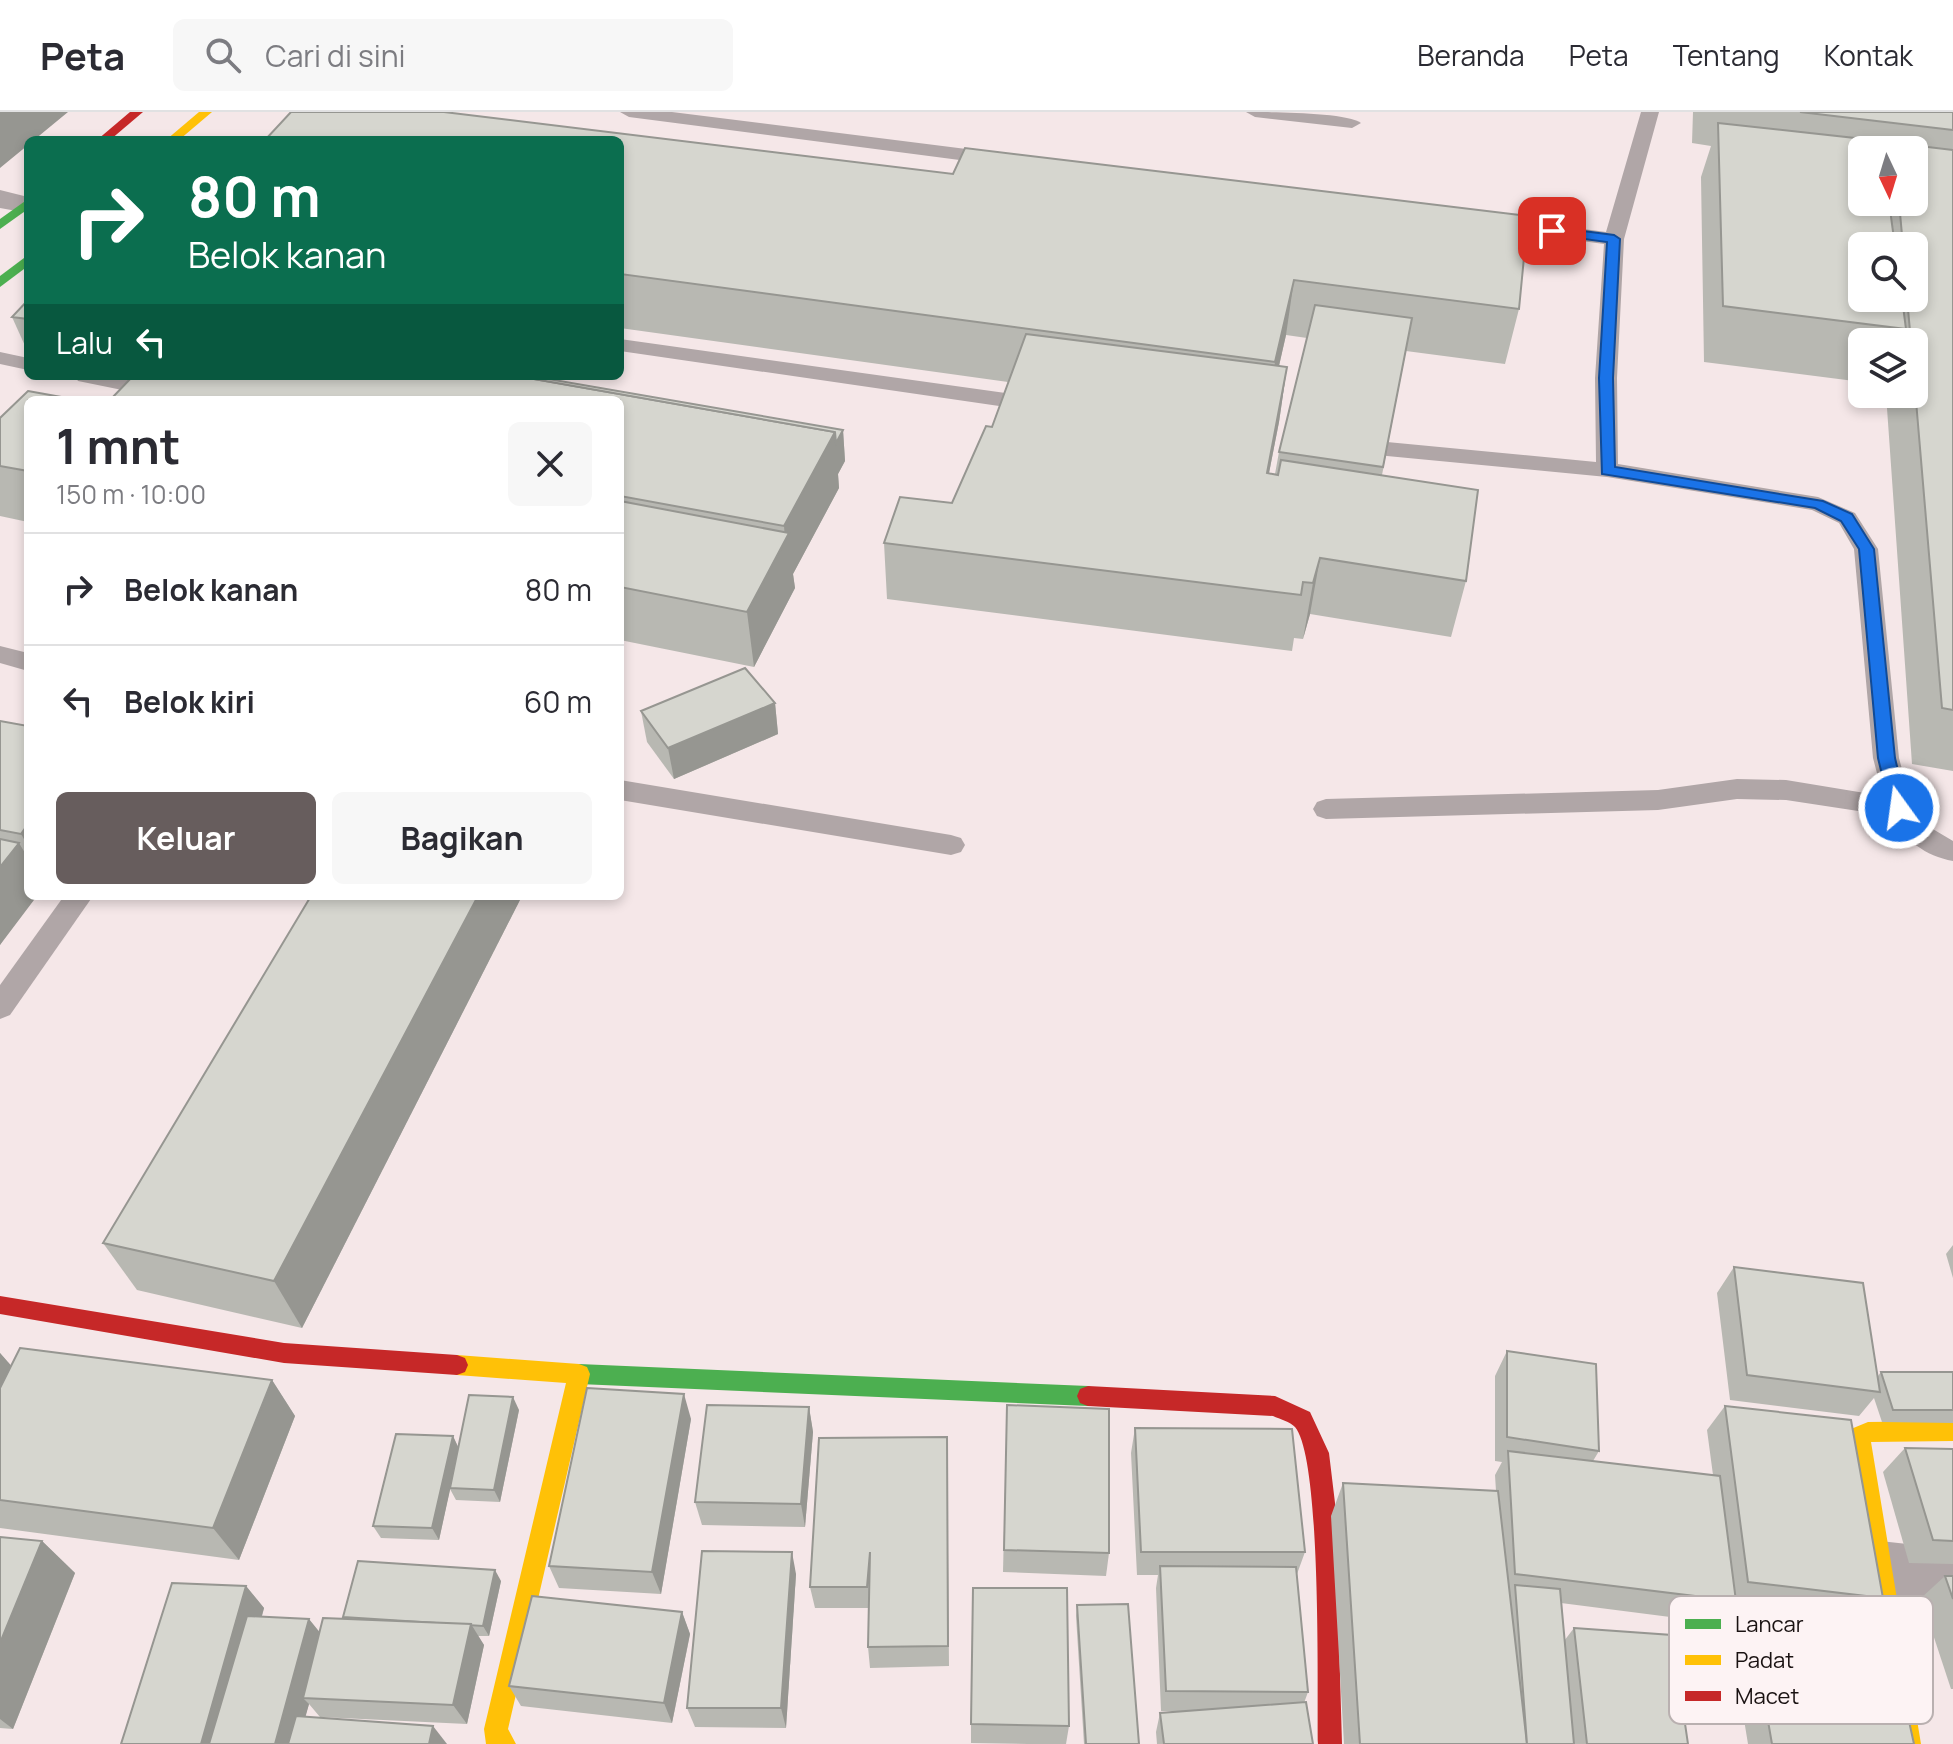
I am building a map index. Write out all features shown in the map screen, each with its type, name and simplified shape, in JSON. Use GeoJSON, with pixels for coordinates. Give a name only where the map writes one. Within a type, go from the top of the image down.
{"type":"FeatureCollection","features":[{"type":"Feature","properties":{"kind":"street"},"geometry":{"type":"LineString","coordinates":[[108,136],[137,112]]}},
{"type":"Feature","properties":{"kind":"street"},"geometry":{"type":"LineString","coordinates":[[177,136],[206,112]]}},
{"type":"Feature","properties":{"kind":"street"},"geometry":{"type":"LineString","coordinates":[[0,225],[18,202]]}},
{"type":"Feature","properties":{"kind":"street"},"geometry":{"type":"LineString","coordinates":[[0,283],[24,262]]}},
{"type":"Feature","properties":{"kind":"street"},"geometry":{"type":"LineString","coordinates":[[0,1305],[284,1353],[579,1374],[1275,1406],[1302,1419],[1318,1453],[1324,1503],[1330,1744]]}},
{"type":"Feature","properties":{"kind":"street"},"geometry":{"type":"LineString","coordinates":[[504,1744],[496,1738],[496,1729],[579,1374]]}},
{"type":"Feature","properties":{"kind":"street"},"geometry":{"type":"LineString","coordinates":[[1884,1596],[1859,1436],[1868,1432],[1953,1431]]}},
{"type":"Feature","properties":{"kind":"street"},"geometry":{"type":"LineString","coordinates":[[1880,1569],[1953,1577]]}},
{"type":"Feature","properties":{"kind":"street"},"geometry":{"type":"LineString","coordinates":[[1906,1724],[1909,1744]]}},
{"type":"Feature","properties":{"kind":"lane"},"geometry":{"type":"LineString","coordinates":[[629,112],[1020,162]]}},
{"type":"Feature","properties":{"kind":"lane"},"geometry":{"type":"LineString","coordinates":[[1255,112],[1352,123]]}},
{"type":"Feature","properties":{"kind":"lane"},"geometry":{"type":"LineString","coordinates":[[1607,470],[1606,378],[1614,239],[1650,112]]}},
{"type":"Feature","properties":{"kind":"lane"},"geometry":{"type":"LineString","coordinates":[[1473,221],[1614,239]]}},
{"type":"Feature","properties":{"kind":"lane"},"geometry":{"type":"LineString","coordinates":[[624,346],[1020,402]]}},
{"type":"Feature","properties":{"kind":"lane"},"geometry":{"type":"LineString","coordinates":[[0,358],[24,363]]}},
{"type":"Feature","properties":{"kind":"lane"},"geometry":{"type":"LineString","coordinates":[[105,380],[137,387]]}},
{"type":"Feature","properties":{"kind":"lane"},"geometry":{"type":"LineString","coordinates":[[1387,449],[1607,470],[1818,504],[1847,518],[1866,549],[1886,758],[1899,808],[1912,829],[1941,849],[1953,851]]}},
{"type":"Feature","properties":{"kind":"lane"},"geometry":{"type":"LineString","coordinates":[[0,654],[24,661]]}},
{"type":"Feature","properties":{"kind":"lane"},"geometry":{"type":"LineString","coordinates":[[1326,809],[1658,800],[1737,789],[1786,790],[1899,808]]}},
{"type":"Feature","properties":{"kind":"lane"},"geometry":{"type":"LineString","coordinates":[[624,791],[951,845]]}},
{"type":"Feature","properties":{"kind":"lane"},"geometry":{"type":"LineString","coordinates":[[0,1007],[76,900]]}},
{"type":"Feature","properties":{"kind":"building"},"geometry":{"type":"Polygon","coordinates":[[[291,112],[444,112],[953,174],[965,148],[1528,216],[1519,309],[1294,280],[1275,362],[624,275],[624,136],[269,136],[291,112]]]}},
{"type":"Feature","properties":{"kind":"building"},"geometry":{"type":"Polygon","coordinates":[[[1800,112],[1953,112],[1953,130],[1800,112]]]}},
{"type":"Feature","properties":{"kind":"building"},"geometry":{"type":"Polygon","coordinates":[[[1718,123],[1848,137],[1848,216],[1891,216],[1893,232],[1848,232],[1848,312],[1904,312],[1906,328],[1723,306],[1718,123]]]}},
{"type":"Feature","properties":{"kind":"building"},"geometry":{"type":"Polygon","coordinates":[[[1928,147],[1953,150],[1953,710],[1942,708],[1917,408],[1928,408],[1928,328],[1910,328],[1908,312],[1928,312],[1928,232],[1902,232],[1900,216],[1928,216],[1928,147]]]}},
{"type":"Feature","properties":{"kind":"building"},"geometry":{"type":"Polygon","coordinates":[[[24,304],[24,318],[12,317],[24,304]]]}},
{"type":"Feature","properties":{"kind":"building"},"geometry":{"type":"Polygon","coordinates":[[[1315,305],[1412,318],[1383,467],[1279,452],[1315,305]]]}},
{"type":"Feature","properties":{"kind":"building"},"geometry":{"type":"Polygon","coordinates":[[[1026,334],[1287,367],[1267,473],[1278,475],[1281,460],[1478,490],[1466,581],[1320,558],[1313,583],[1303,582],[1301,595],[884,543],[900,497],[952,503],[986,426],[992,427],[1026,334]]]}},
{"type":"Feature","properties":{"kind":"building"},"geometry":{"type":"Polygon","coordinates":[[[129,380],[540,380],[835,432],[784,526],[624,497],[624,396],[114,396],[129,380]]]}},
{"type":"Feature","properties":{"kind":"building"},"geometry":{"type":"Polygon","coordinates":[[[540,380],[843,430],[836,443],[835,432],[540,380]]]}},
{"type":"Feature","properties":{"kind":"building"},"geometry":{"type":"Polygon","coordinates":[[[28,391],[56,396],[24,396],[24,470],[0,466],[0,418],[28,391]]]}},
{"type":"Feature","properties":{"kind":"building"},"geometry":{"type":"Polygon","coordinates":[[[624,502],[789,533],[747,612],[624,588],[624,502]]]}},
{"type":"Feature","properties":{"kind":"building"},"geometry":{"type":"Polygon","coordinates":[[[745,668],[775,703],[668,748],[641,711],[745,668]]]}},
{"type":"Feature","properties":{"kind":"building"},"geometry":{"type":"Polygon","coordinates":[[[0,721],[24,725],[24,830],[21,834],[0,830],[0,721]]]}},
{"type":"Feature","properties":{"kind":"building"},"geometry":{"type":"Polygon","coordinates":[[[0,839],[19,843],[0,867],[0,839]]]}},
{"type":"Feature","properties":{"kind":"building"},"geometry":{"type":"Polygon","coordinates":[[[309,900],[476,900],[274,1281],[103,1243],[309,900]]]}},
{"type":"Feature","properties":{"kind":"building"},"geometry":{"type":"Polygon","coordinates":[[[1734,1267],[1863,1283],[1880,1392],[1747,1375],[1734,1267]]]}},
{"type":"Feature","properties":{"kind":"building"},"geometry":{"type":"Polygon","coordinates":[[[20,1348],[272,1380],[213,1528],[0,1500],[0,1388],[20,1348]]]}},
{"type":"Feature","properties":{"kind":"building"},"geometry":{"type":"Polygon","coordinates":[[[1507,1351],[1596,1364],[1599,1451],[1507,1437],[1507,1351]]]}},
{"type":"Feature","properties":{"kind":"building"},"geometry":{"type":"Polygon","coordinates":[[[1881,1372],[1953,1372],[1953,1410],[1893,1410],[1881,1372]]]}},
{"type":"Feature","properties":{"kind":"building"},"geometry":{"type":"Polygon","coordinates":[[[587,1388],[684,1394],[652,1572],[549,1566],[587,1388]]]}},
{"type":"Feature","properties":{"kind":"building"},"geometry":{"type":"Polygon","coordinates":[[[469,1395],[513,1397],[494,1490],[450,1488],[469,1395]]]}},
{"type":"Feature","properties":{"kind":"building"},"geometry":{"type":"Polygon","coordinates":[[[707,1405],[809,1407],[801,1504],[695,1502],[707,1405]]]}},
{"type":"Feature","properties":{"kind":"building"},"geometry":{"type":"Polygon","coordinates":[[[1007,1405],[1109,1409],[1109,1553],[1004,1550],[1007,1405]]]}},
{"type":"Feature","properties":{"kind":"building"},"geometry":{"type":"Polygon","coordinates":[[[1725,1406],[1851,1420],[1883,1596],[1748,1582],[1725,1406]]]}},
{"type":"Feature","properties":{"kind":"building"},"geometry":{"type":"Polygon","coordinates":[[[1135,1428],[1292,1429],[1305,1552],[1141,1552],[1135,1428]]]}},
{"type":"Feature","properties":{"kind":"building"},"geometry":{"type":"Polygon","coordinates":[[[396,1434],[453,1436],[432,1528],[373,1526],[396,1434]]]}},
{"type":"Feature","properties":{"kind":"building"},"geometry":{"type":"Polygon","coordinates":[[[947,1437],[948,1646],[868,1647],[870,1552],[867,1587],[810,1587],[819,1438],[947,1437]]]}},
{"type":"Feature","properties":{"kind":"building"},"geometry":{"type":"Polygon","coordinates":[[[1905,1448],[1953,1449],[1953,1541],[1933,1540],[1905,1448]]]}},
{"type":"Feature","properties":{"kind":"building"},"geometry":{"type":"Polygon","coordinates":[[[1508,1451],[1720,1476],[1735,1596],[1695,1596],[1515,1574],[1508,1451]]]}},
{"type":"Feature","properties":{"kind":"building"},"geometry":{"type":"Polygon","coordinates":[[[1343,1483],[1498,1491],[1527,1744],[1360,1744],[1343,1483]]]}},
{"type":"Feature","properties":{"kind":"building"},"geometry":{"type":"Polygon","coordinates":[[[0,1537],[42,1541],[0,1643],[0,1537]]]}},
{"type":"Feature","properties":{"kind":"building"},"geometry":{"type":"Polygon","coordinates":[[[702,1551],[792,1552],[781,1708],[687,1708],[702,1551]]]}},
{"type":"Feature","properties":{"kind":"building"},"geometry":{"type":"Polygon","coordinates":[[[358,1561],[495,1570],[483,1626],[343,1617],[358,1561]]]}},
{"type":"Feature","properties":{"kind":"building"},"geometry":{"type":"Polygon","coordinates":[[[1160,1566],[1296,1567],[1308,1692],[1166,1691],[1160,1566]]]}},
{"type":"Feature","properties":{"kind":"building"},"geometry":{"type":"Polygon","coordinates":[[[1945,1576],[1953,1576],[1953,1599],[1945,1576]]]}},
{"type":"Feature","properties":{"kind":"building"},"geometry":{"type":"Polygon","coordinates":[[[172,1583],[246,1586],[201,1744],[121,1744],[172,1583]]]}},
{"type":"Feature","properties":{"kind":"building"},"geometry":{"type":"Polygon","coordinates":[[[1515,1585],[1560,1589],[1574,1744],[1527,1744],[1515,1585]]]}},
{"type":"Feature","properties":{"kind":"building"},"geometry":{"type":"Polygon","coordinates":[[[973,1588],[1067,1588],[1069,1726],[971,1724],[973,1588]]]}},
{"type":"Feature","properties":{"kind":"building"},"geometry":{"type":"Polygon","coordinates":[[[532,1596],[682,1612],[664,1703],[509,1686],[532,1596]]]}},
{"type":"Feature","properties":{"kind":"building"},"geometry":{"type":"Polygon","coordinates":[[[1128,1604],[1139,1744],[1086,1744],[1077,1605],[1128,1604]]]}},
{"type":"Feature","properties":{"kind":"building"},"geometry":{"type":"Polygon","coordinates":[[[247,1616],[309,1619],[275,1744],[209,1744],[247,1616]]]}},
{"type":"Feature","properties":{"kind":"building"},"geometry":{"type":"Polygon","coordinates":[[[323,1618],[471,1624],[453,1705],[303,1698],[323,1618]]]}},
{"type":"Feature","properties":{"kind":"building"},"geometry":{"type":"Polygon","coordinates":[[[1574,1628],[1669,1635],[1669,1724],[1685,1724],[1688,1744],[1587,1744],[1574,1628]]]}},
{"type":"Feature","properties":{"kind":"building"},"geometry":{"type":"Polygon","coordinates":[[[1306,1702],[1313,1744],[1164,1744],[1160,1713],[1306,1702]]]}},
{"type":"Feature","properties":{"kind":"building"},"geometry":{"type":"Polygon","coordinates":[[[296,1716],[433,1726],[429,1744],[288,1744],[296,1716]]]}},
{"type":"Feature","properties":{"kind":"building"},"geometry":{"type":"Polygon","coordinates":[[[1769,1724],[1910,1724],[1914,1744],[1772,1744],[1769,1724]]]}},
{"type":"Feature","properties":{"kind":"traffic: fast"},"geometry":{"type":"LineString","coordinates":[[0,225],[24,206]]}},
{"type":"Feature","properties":{"kind":"traffic: fast"},"geometry":{"type":"LineString","coordinates":[[0,283],[24,262]]}},
{"type":"Feature","properties":{"kind":"traffic: fast"},"geometry":{"type":"LineString","coordinates":[[579,1374],[1088,1396]]}},
{"type":"Feature","properties":{"kind":"traffic: slow"},"geometry":{"type":"LineString","coordinates":[[177,136],[206,112]]}},
{"type":"Feature","properties":{"kind":"traffic: slow"},"geometry":{"type":"LineString","coordinates":[[457,1365],[579,1374],[496,1729],[496,1738],[504,1744]]}},
{"type":"Feature","properties":{"kind":"traffic: slow"},"geometry":{"type":"LineString","coordinates":[[1885,1596],[1859,1436],[1868,1432],[1953,1431]]}},
{"type":"Feature","properties":{"kind":"traffic: slow"},"geometry":{"type":"LineString","coordinates":[[1906,1724],[1909,1744]]}},
{"type":"Feature","properties":{"kind":"traffic: jam"},"geometry":{"type":"LineString","coordinates":[[108,136],[137,112]]}},
{"type":"Feature","properties":{"kind":"traffic: jam"},"geometry":{"type":"LineString","coordinates":[[0,1305],[284,1353],[457,1365]]}},
{"type":"Feature","properties":{"kind":"traffic: jam"},"geometry":{"type":"LineString","coordinates":[[1088,1396],[1275,1406],[1302,1419],[1318,1453],[1324,1503],[1330,1744]]}},
{"type":"Feature","properties":{"kind":"route"},"geometry":{"type":"LineString","coordinates":[[1552,231],[1614,239],[1606,378],[1607,470],[1818,504],[1847,518],[1866,549],[1886,758],[1899,808]]}}]}
